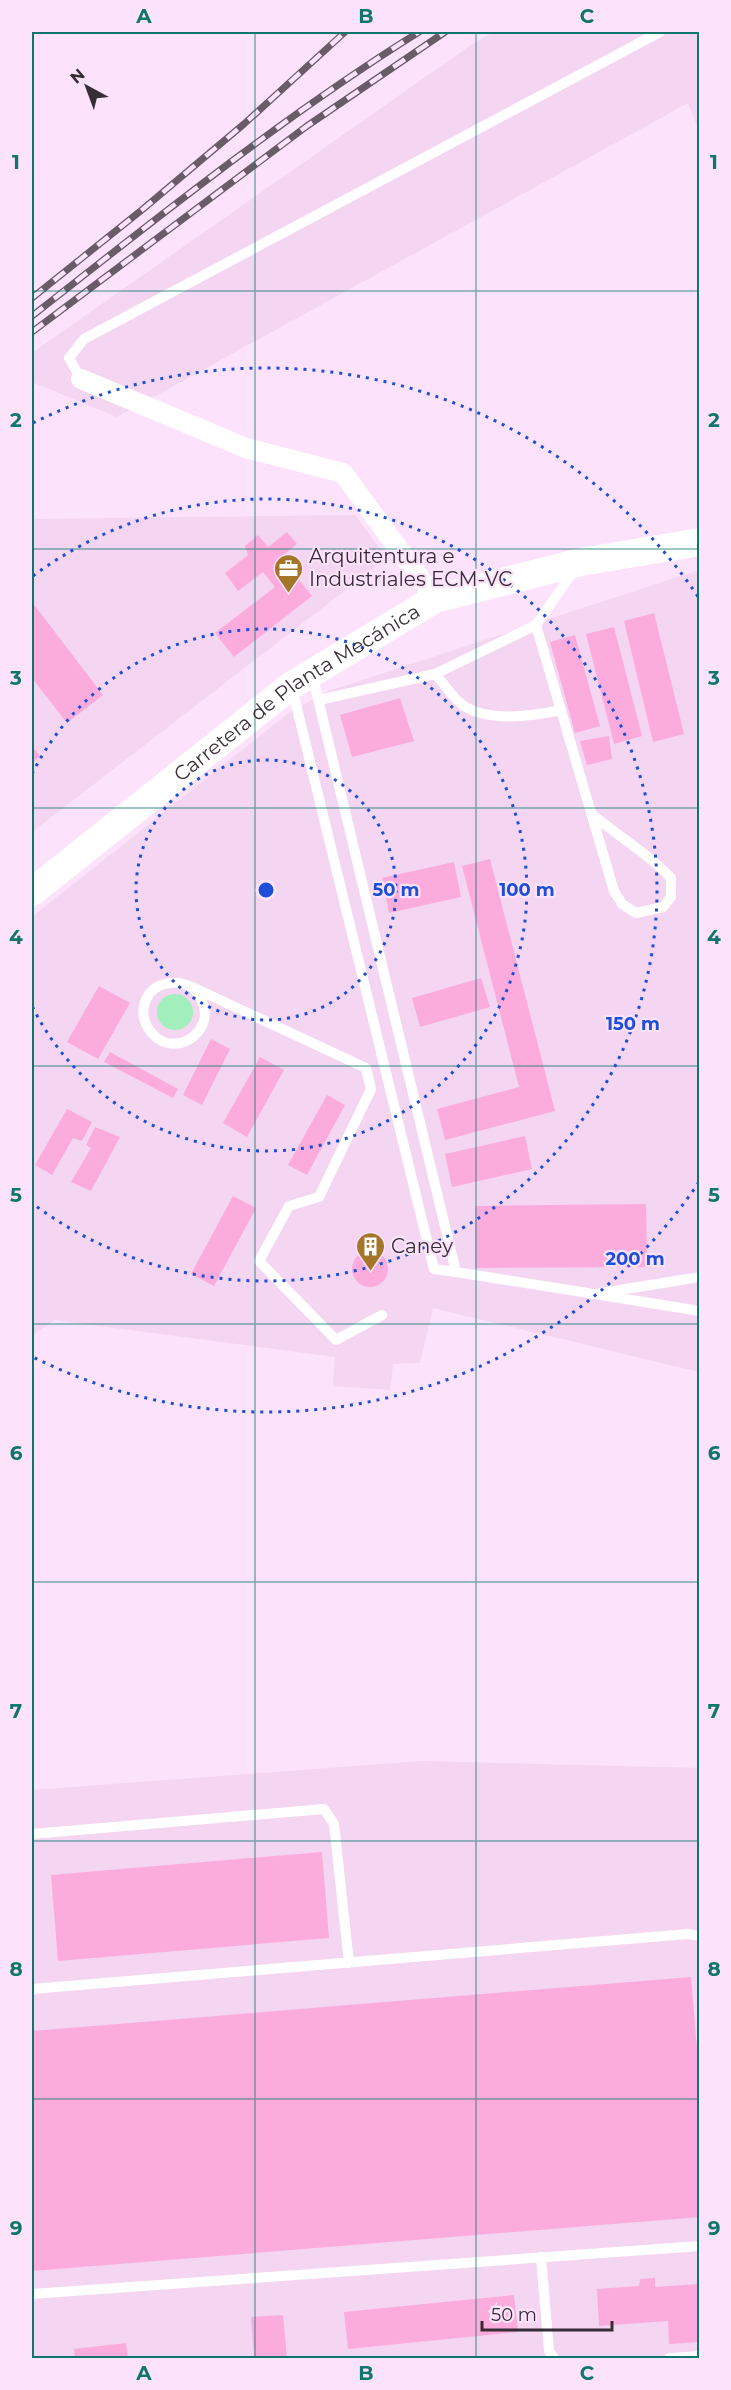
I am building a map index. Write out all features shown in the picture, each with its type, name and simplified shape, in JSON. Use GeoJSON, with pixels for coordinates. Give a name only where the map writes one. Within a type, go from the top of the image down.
{"type":"FeatureCollection","features":[{"type":"Feature","properties":{"kind":"street"},"geometry":{"type":"LineString","coordinates":[[81,379],[246,448],[343,472],[435,599]]}},
{"type":"Feature","properties":{"kind":"street","name":"Carretera de Planta Mecánica"},"geometry":{"type":"LineString","coordinates":[[32,892],[302,678],[435,599],[581,562],[699,542]]}},
{"type":"Feature","properties":{"kind":"lane"},"geometry":{"type":"LineString","coordinates":[[81,379],[69,358],[84,339],[660,32]]}},
{"type":"Feature","properties":{"kind":"lane"},"geometry":{"type":"LineString","coordinates":[[319,700],[435,674],[536,625],[581,562]]}},
{"type":"Feature","properties":{"kind":"lane"},"geometry":{"type":"LineString","coordinates":[[536,625],[591,813],[614,891],[622,904],[636,913],[663,907],[671,897],[671,878],[591,813]]}},
{"type":"Feature","properties":{"kind":"lane"},"geometry":{"type":"LineString","coordinates":[[435,674],[463,706],[494,716],[541,714],[561,710]]}},
{"type":"Feature","properties":{"kind":"lane"},"geometry":{"type":"LineString","coordinates":[[302,678],[319,700],[456,1272]]}},
{"type":"Feature","properties":{"kind":"lane"},"geometry":{"type":"LineString","coordinates":[[302,678],[434,1269],[699,1311]]}},
{"type":"Feature","properties":{"kind":"lane"},"geometry":{"type":"LineString","coordinates":[[192,987],[200,994],[204,1003],[206,1013],[204,1024],[198,1033],[181,1043],[160,1040],[146,1026],[144,1006],[148,997],[163,984],[183,982],[366,1068],[371,1089],[319,1197],[289,1206],[259,1261],[336,1340],[382,1315]]}},
{"type":"Feature","properties":{"kind":"lane"},"geometry":{"type":"LineString","coordinates":[[592,1294],[699,1277]]}},
{"type":"Feature","properties":{"kind":"lane"},"geometry":{"type":"LineString","coordinates":[[32,1834],[324,1809],[334,1824],[349,1963]]}},
{"type":"Feature","properties":{"kind":"lane"},"geometry":{"type":"LineString","coordinates":[[32,1989],[688,1934],[699,1936]]}},
{"type":"Feature","properties":{"kind":"lane"},"geometry":{"type":"LineString","coordinates":[[32,2294],[699,2246]]}},
{"type":"Feature","properties":{"kind":"lane"},"geometry":{"type":"LineString","coordinates":[[541,2257],[549,2351],[554,2358]]}},
{"type":"Feature","properties":{"kind":"lane"},"geometry":{"type":"LineString","coordinates":[[669,2358],[699,2356]]}},
{"type":"Feature","properties":{"kind":"shaded area"},"geometry":{"type":"Polygon","coordinates":[[[494,32],[699,32],[699,131],[688,103],[117,417],[32,382],[32,353],[471,45],[494,32]]]}},
{"type":"Feature","properties":{"kind":"shaded area"},"geometry":{"type":"Polygon","coordinates":[[[355,515],[387,558],[32,832],[32,519],[355,515]]]}},
{"type":"Feature","properties":{"kind":"shaded area"},"geometry":{"type":"Polygon","coordinates":[[[699,570],[699,1372],[433,1308],[420,1363],[393,1364],[390,1390],[333,1386],[335,1357],[54,1320],[32,1336],[32,917],[290,712],[329,691],[699,570]]]}},
{"type":"Feature","properties":{"kind":"shaded area"},"geometry":{"type":"Polygon","coordinates":[[[423,1761],[699,1768],[699,2358],[32,2358],[32,1790],[423,1761]]]}},
{"type":"Feature","properties":{"kind":"green space"},"geometry":{"type":"Polygon","coordinates":[[[175,994],[188,999],[193,1012],[188,1025],[175,1030],[162,1025],[157,1012],[162,999],[175,994]]]}},
{"type":"Feature","properties":{"kind":"building","name":"Arquitentura e Industriales ECM-VC"},"geometry":{"type":"Polygon","coordinates":[[[287,532],[297,544],[281,557],[312,596],[234,657],[215,633],[275,587],[263,572],[238,591],[225,573],[248,555],[245,546],[258,535],[268,547],[287,532]]]}},
{"type":"Feature","properties":{"kind":"building"},"geometry":{"type":"Polygon","coordinates":[[[32,602],[103,695],[67,723],[32,678],[32,602]]]}},
{"type":"Feature","properties":{"kind":"building"},"geometry":{"type":"Polygon","coordinates":[[[654,613],[684,734],[653,742],[624,621],[654,613]]]}},
{"type":"Feature","properties":{"kind":"building"},"geometry":{"type":"Polygon","coordinates":[[[614,627],[642,736],[614,744],[586,634],[614,627]]]}},
{"type":"Feature","properties":{"kind":"building"},"geometry":{"type":"Polygon","coordinates":[[[575,635],[600,726],[575,733],[550,642],[575,635]]]}},
{"type":"Feature","properties":{"kind":"building"},"geometry":{"type":"Polygon","coordinates":[[[400,698],[414,741],[352,757],[340,715],[400,698]]]}},
{"type":"Feature","properties":{"kind":"building"},"geometry":{"type":"Polygon","coordinates":[[[609,736],[612,759],[587,765],[580,741],[609,736]]]}},
{"type":"Feature","properties":{"kind":"building"},"geometry":{"type":"Polygon","coordinates":[[[32,746],[40,756],[32,763],[32,746]]]}},
{"type":"Feature","properties":{"kind":"building"},"geometry":{"type":"Polygon","coordinates":[[[490,859],[555,1111],[445,1140],[437,1109],[519,1087],[462,866],[490,859]]]}},
{"type":"Feature","properties":{"kind":"building"},"geometry":{"type":"Polygon","coordinates":[[[454,862],[461,897],[389,913],[382,878],[454,862]]]}},
{"type":"Feature","properties":{"kind":"building"},"geometry":{"type":"Polygon","coordinates":[[[481,978],[490,1007],[420,1027],[412,998],[481,978]]]}},
{"type":"Feature","properties":{"kind":"building"},"geometry":{"type":"Polygon","coordinates":[[[99,986],[130,1003],[98,1059],[67,1042],[99,986]]]}},
{"type":"Feature","properties":{"kind":"building"},"geometry":{"type":"Polygon","coordinates":[[[211,1039],[230,1049],[202,1105],[183,1095],[211,1039]]]}},
{"type":"Feature","properties":{"kind":"building"},"geometry":{"type":"Polygon","coordinates":[[[110,1052],[178,1089],[173,1098],[104,1062],[110,1052]]]}},
{"type":"Feature","properties":{"kind":"building"},"geometry":{"type":"Polygon","coordinates":[[[260,1057],[284,1070],[247,1137],[223,1123],[260,1057]]]}},
{"type":"Feature","properties":{"kind":"building"},"geometry":{"type":"Polygon","coordinates":[[[327,1095],[345,1105],[307,1175],[288,1165],[327,1095]]]}},
{"type":"Feature","properties":{"kind":"building"},"geometry":{"type":"Polygon","coordinates":[[[67,1109],[92,1122],[82,1141],[73,1138],[52,1175],[35,1165],[67,1109]]]}},
{"type":"Feature","properties":{"kind":"building"},"geometry":{"type":"Polygon","coordinates":[[[95,1127],[120,1137],[91,1191],[71,1182],[91,1148],[86,1145],[95,1127]]]}},
{"type":"Feature","properties":{"kind":"building"},"geometry":{"type":"Polygon","coordinates":[[[525,1136],[532,1169],[452,1187],[445,1154],[525,1136]]]}},
{"type":"Feature","properties":{"kind":"building"},"geometry":{"type":"Polygon","coordinates":[[[233,1196],[256,1208],[214,1286],[191,1274],[233,1196]]]}},
{"type":"Feature","properties":{"kind":"building"},"geometry":{"type":"Polygon","coordinates":[[[646,1204],[647,1267],[475,1268],[475,1206],[646,1204]]]}},
{"type":"Feature","properties":{"kind":"building","name":"Caney"},"geometry":{"type":"Polygon","coordinates":[[[370,1251],[383,1256],[388,1269],[383,1282],[370,1287],[357,1282],[352,1269],[357,1256],[370,1251]]]}},
{"type":"Feature","properties":{"kind":"building"},"geometry":{"type":"Polygon","coordinates":[[[322,1852],[329,1938],[58,1961],[51,1875],[322,1852]]]}},
{"type":"Feature","properties":{"kind":"building"},"geometry":{"type":"Polygon","coordinates":[[[691,1977],[700,2085],[700,2217],[32,2271],[32,2031],[691,1977]]]}},
{"type":"Feature","properties":{"kind":"building"},"geometry":{"type":"Polygon","coordinates":[[[655,2278],[655,2287],[700,2284],[700,2342],[669,2344],[668,2321],[599,2326],[597,2289],[639,2286],[640,2279],[655,2278]]]}},
{"type":"Feature","properties":{"kind":"building"},"geometry":{"type":"Polygon","coordinates":[[[514,2295],[518,2332],[348,2349],[344,2312],[514,2295]]]}},
{"type":"Feature","properties":{"kind":"building"},"geometry":{"type":"Polygon","coordinates":[[[283,2315],[287,2358],[254,2358],[251,2317],[283,2315]]]}},
{"type":"Feature","properties":{"kind":"building"},"geometry":{"type":"Polygon","coordinates":[[[126,2343],[128,2358],[75,2358],[74,2349],[126,2343]]]}},
{"type":"Feature","properties":{"kind":"railway"},"geometry":{"type":"LineString","coordinates":[[32,298],[244,124],[345,32]]}},
{"type":"Feature","properties":{"kind":"railway"},"geometry":{"type":"LineString","coordinates":[[32,316],[270,133],[419,32]]}},
{"type":"Feature","properties":{"kind":"railway"},"geometry":{"type":"LineString","coordinates":[[32,332],[307,126],[445,32]]}},
{"type":"Feature","properties":{"kind":"place","name":"Arquitentura e Industriales ECM-VC"},"geometry":{"type":"Point","coordinates":[288,594]}},
{"type":"Feature","properties":{"kind":"place","name":"Caney"},"geometry":{"type":"Point","coordinates":[370,1272]}}]}
